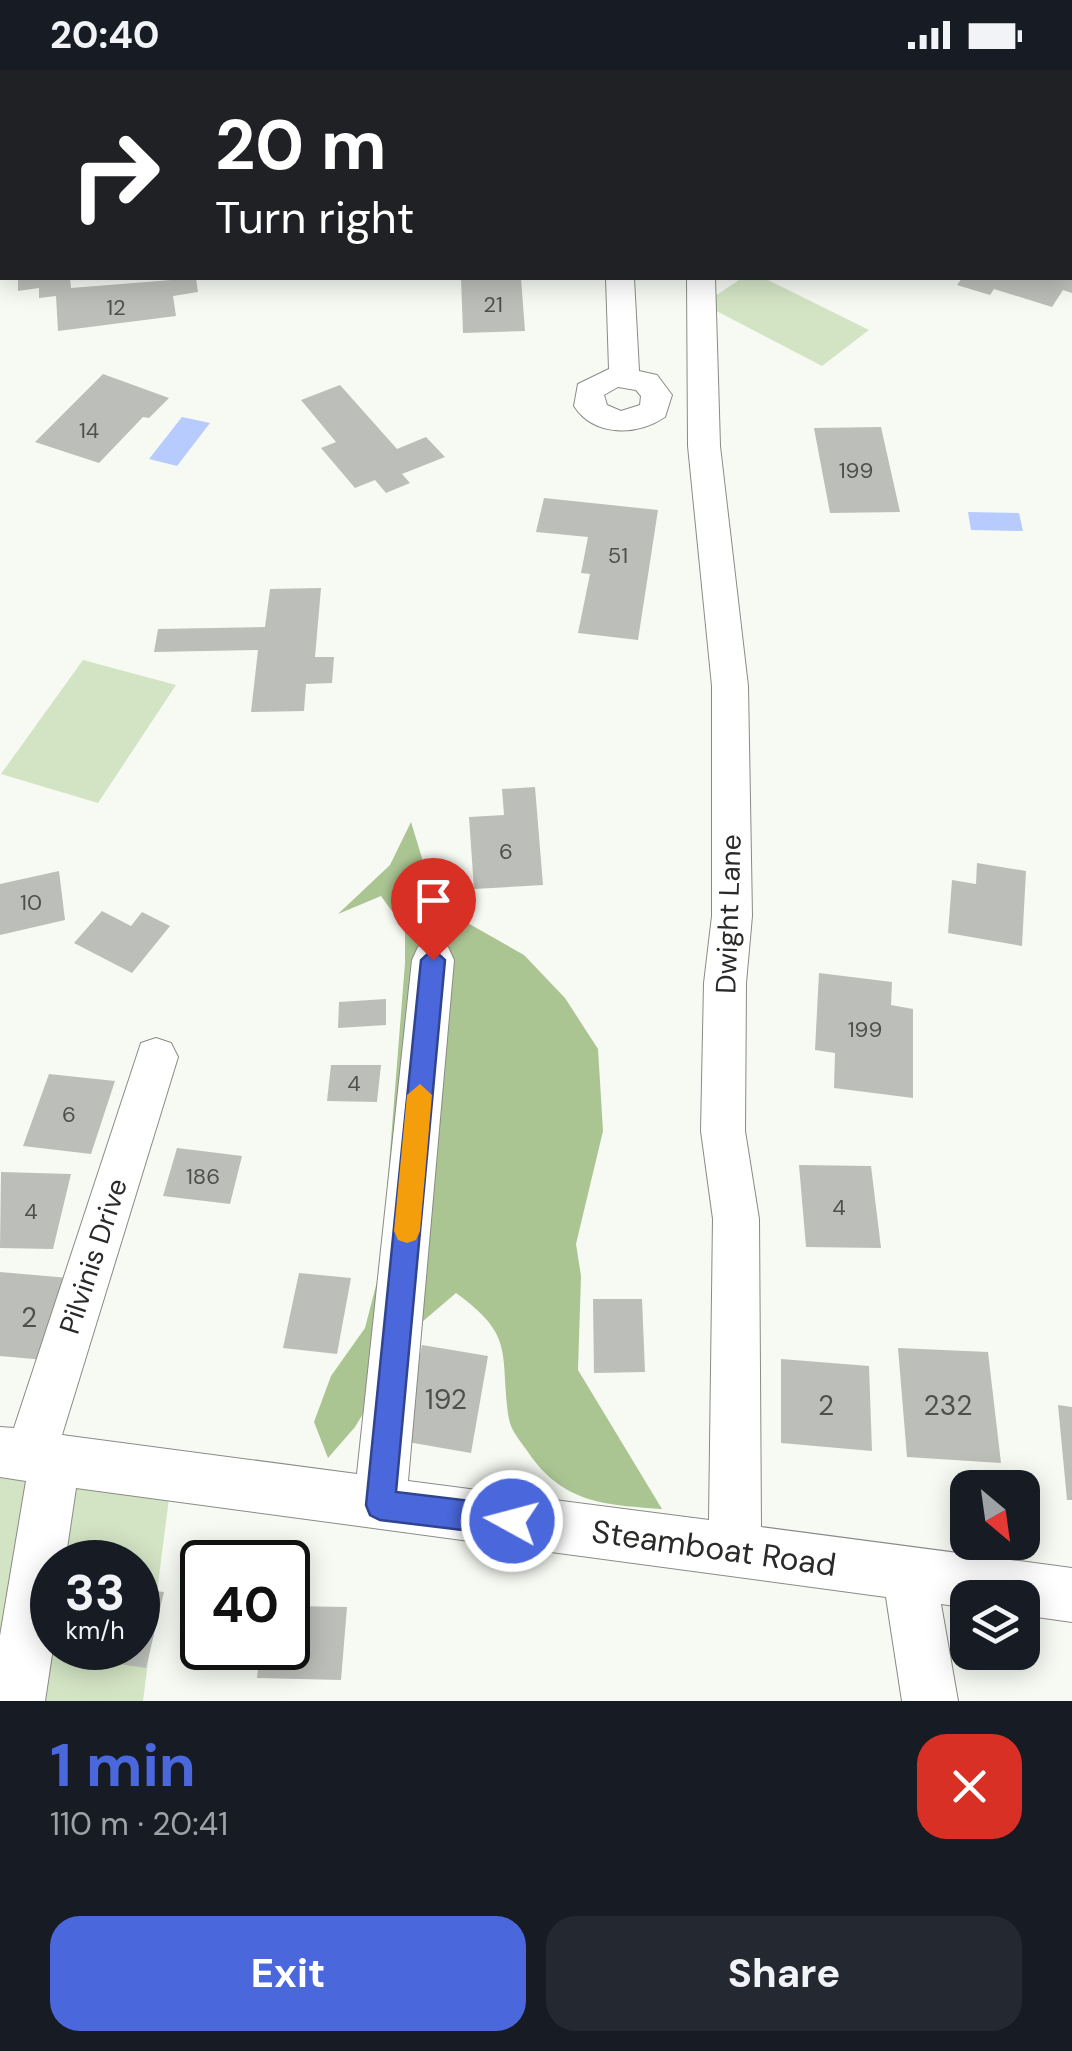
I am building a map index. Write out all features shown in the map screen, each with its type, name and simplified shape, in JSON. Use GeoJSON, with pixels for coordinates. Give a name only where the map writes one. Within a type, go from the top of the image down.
{"type":"FeatureCollection","features":[{"type":"Feature","properties":{"kind":"street"},"geometry":{"type":"LineString","coordinates":[[620,280],[624,377]]}},
{"type":"Feature","properties":{"kind":"street","name":"Dwight Lane"},"geometry":{"type":"LineString","coordinates":[[702,280],[704,446],[730,686],[732,916],[725,983],[723,1131],[736,1219],[735,1551]]}},
{"type":"Feature","properties":{"kind":"street"},"geometry":{"type":"LineString","coordinates":[[380,1505],[433,960]]}},
{"type":"Feature","properties":{"kind":"street","name":"Pilvinis Drive"},"geometry":{"type":"LineString","coordinates":[[17,1701],[28,1456],[156,1056]]}},
{"type":"Feature","properties":{"kind":"street","name":"Steamboat Road"},"geometry":{"type":"LineString","coordinates":[[28,1456],[1072,1595]]}},
{"type":"Feature","properties":{"kind":"street"},"geometry":{"type":"LineString","coordinates":[[909,1574],[930,1701]]}},
{"type":"Feature","properties":{"kind":"green space"},"geometry":{"type":"Polygon","coordinates":[[[739,280],[768,280],[869,330],[822,366],[703,304],[739,280]]]}},
{"type":"Feature","properties":{"kind":"green space"},"geometry":{"type":"Polygon","coordinates":[[[83,660],[176,685],[98,803],[1,774],[83,660]]]}},
{"type":"Feature","properties":{"kind":"green space"},"geometry":{"type":"Polygon","coordinates":[[[411,822],[428,878],[450,913],[524,955],[565,998],[598,1049],[603,1131],[576,1244],[581,1276],[578,1370],[662,1509],[586,1498],[555,1482],[541,1469],[510,1423],[502,1348],[497,1335],[489,1322],[456,1293],[415,1328],[355,1427],[328,1458],[314,1422],[331,1376],[365,1328],[381,1266],[405,963],[405,929],[381,896],[338,914],[390,865],[411,822]]]}},
{"type":"Feature","properties":{"kind":"green space"},"geometry":{"type":"Polygon","coordinates":[[[0,1452],[172,1475],[160,1569],[160,1540],[30,1540],[30,1670],[147,1670],[143,1701],[0,1701],[0,1452]]]}},
{"type":"Feature","properties":{"kind":"water"},"geometry":{"type":"Polygon","coordinates":[[[182,417],[210,423],[177,466],[149,459],[182,417]]]}},
{"type":"Feature","properties":{"kind":"water"},"geometry":{"type":"Polygon","coordinates":[[[968,512],[1019,513],[1023,531],[971,530],[968,512]]]}},
{"type":"Feature","properties":{"kind":"building"},"geometry":{"type":"Polygon","coordinates":[[[18,280],[70,280],[71,288],[196,280],[198,292],[173,296],[176,316],[58,331],[56,296],[39,298],[39,288],[18,291],[18,280]]]}},
{"type":"Feature","properties":{"kind":"building"},"geometry":{"type":"Polygon","coordinates":[[[461,280],[521,280],[525,331],[463,333],[461,280]]]}},
{"type":"Feature","properties":{"kind":"building"},"geometry":{"type":"Polygon","coordinates":[[[961,280],[1072,280],[1072,293],[1063,290],[1052,307],[994,289],[990,295],[957,285],[961,280]]]}},
{"type":"Feature","properties":{"kind":"building"},"geometry":{"type":"Polygon","coordinates":[[[103,374],[169,398],[149,418],[143,417],[99,463],[35,442],[103,374]]]}},
{"type":"Feature","properties":{"kind":"building"},"geometry":{"type":"Polygon","coordinates":[[[340,385],[397,449],[426,437],[445,457],[402,474],[410,483],[386,493],[375,480],[355,488],[321,448],[336,442],[301,400],[340,385]]]}},
{"type":"Feature","properties":{"kind":"building"},"geometry":{"type":"Polygon","coordinates":[[[881,427],[900,512],[830,513],[814,428],[881,427]]]}},
{"type":"Feature","properties":{"kind":"building"},"geometry":{"type":"Polygon","coordinates":[[[544,498],[658,510],[638,640],[578,633],[590,574],[581,573],[588,537],[536,532],[544,498]]]}},
{"type":"Feature","properties":{"kind":"building"},"geometry":{"type":"Polygon","coordinates":[[[321,588],[315,657],[334,657],[332,683],[306,684],[304,711],[251,712],[258,650],[154,652],[158,629],[265,627],[270,589],[321,588]]]}},
{"type":"Feature","properties":{"kind":"building"},"geometry":{"type":"Polygon","coordinates":[[[535,787],[543,885],[474,889],[469,817],[504,815],[502,789],[535,787]]]}},
{"type":"Feature","properties":{"kind":"building"},"geometry":{"type":"Polygon","coordinates":[[[977,863],[1026,871],[1022,946],[948,933],[952,880],[976,884],[977,863]]]}},
{"type":"Feature","properties":{"kind":"building"},"geometry":{"type":"Polygon","coordinates":[[[59,871],[65,920],[0,935],[0,884],[59,871]]]}},
{"type":"Feature","properties":{"kind":"building"},"geometry":{"type":"Polygon","coordinates":[[[102,911],[131,926],[142,912],[170,926],[132,973],[74,943],[102,911]]]}},
{"type":"Feature","properties":{"kind":"building"},"geometry":{"type":"Polygon","coordinates":[[[819,973],[892,982],[891,1005],[913,1009],[913,1098],[834,1088],[835,1053],[815,1050],[819,973]]]}},
{"type":"Feature","properties":{"kind":"building"},"geometry":{"type":"Polygon","coordinates":[[[386,999],[386,1025],[338,1028],[339,1002],[386,999]]]}},
{"type":"Feature","properties":{"kind":"building"},"geometry":{"type":"Polygon","coordinates":[[[331,1065],[381,1065],[377,1102],[327,1101],[331,1065]]]}},
{"type":"Feature","properties":{"kind":"building"},"geometry":{"type":"Polygon","coordinates":[[[49,1074],[115,1081],[91,1154],[23,1146],[49,1074]]]}},
{"type":"Feature","properties":{"kind":"building"},"geometry":{"type":"Polygon","coordinates":[[[177,1148],[242,1156],[230,1204],[163,1196],[177,1148]]]}},
{"type":"Feature","properties":{"kind":"building"},"geometry":{"type":"Polygon","coordinates":[[[799,1165],[871,1166],[881,1248],[806,1247],[799,1165]]]}},
{"type":"Feature","properties":{"kind":"building"},"geometry":{"type":"Polygon","coordinates":[[[1,1172],[71,1174],[53,1249],[0,1248],[1,1172]]]}},
{"type":"Feature","properties":{"kind":"building"},"geometry":{"type":"Polygon","coordinates":[[[0,1272],[69,1278],[45,1360],[0,1356],[0,1272]]]}},
{"type":"Feature","properties":{"kind":"building"},"geometry":{"type":"Polygon","coordinates":[[[299,1273],[351,1278],[337,1354],[283,1348],[299,1273]]]}},
{"type":"Feature","properties":{"kind":"building"},"geometry":{"type":"Polygon","coordinates":[[[593,1299],[642,1299],[645,1372],[594,1373],[593,1299]]]}},
{"type":"Feature","properties":{"kind":"building"},"geometry":{"type":"Polygon","coordinates":[[[422,1345],[488,1356],[471,1453],[402,1441],[422,1345]]]}},
{"type":"Feature","properties":{"kind":"building"},"geometry":{"type":"Polygon","coordinates":[[[898,1348],[988,1352],[1001,1463],[907,1457],[898,1348]]]}},
{"type":"Feature","properties":{"kind":"building"},"geometry":{"type":"Polygon","coordinates":[[[781,1359],[869,1366],[872,1451],[781,1443],[781,1359]]]}},
{"type":"Feature","properties":{"kind":"building"},"geometry":{"type":"Polygon","coordinates":[[[1058,1405],[1072,1407],[1072,1500],[1067,1500],[1058,1405]]]}},
{"type":"Feature","properties":{"kind":"building"},"geometry":{"type":"Polygon","coordinates":[[[310,1606],[347,1607],[341,1680],[257,1678],[258,1670],[310,1670],[310,1606]]]}},
{"type":"Feature","properties":{"kind":"slow traffic"},"geometry":{"type":"LineString","coordinates":[[407,1231],[420,1095]]}},
{"type":"Feature","properties":{"kind":"route"},"geometry":{"type":"LineString","coordinates":[[433,960],[380,1505],[512,1521]]}}]}
